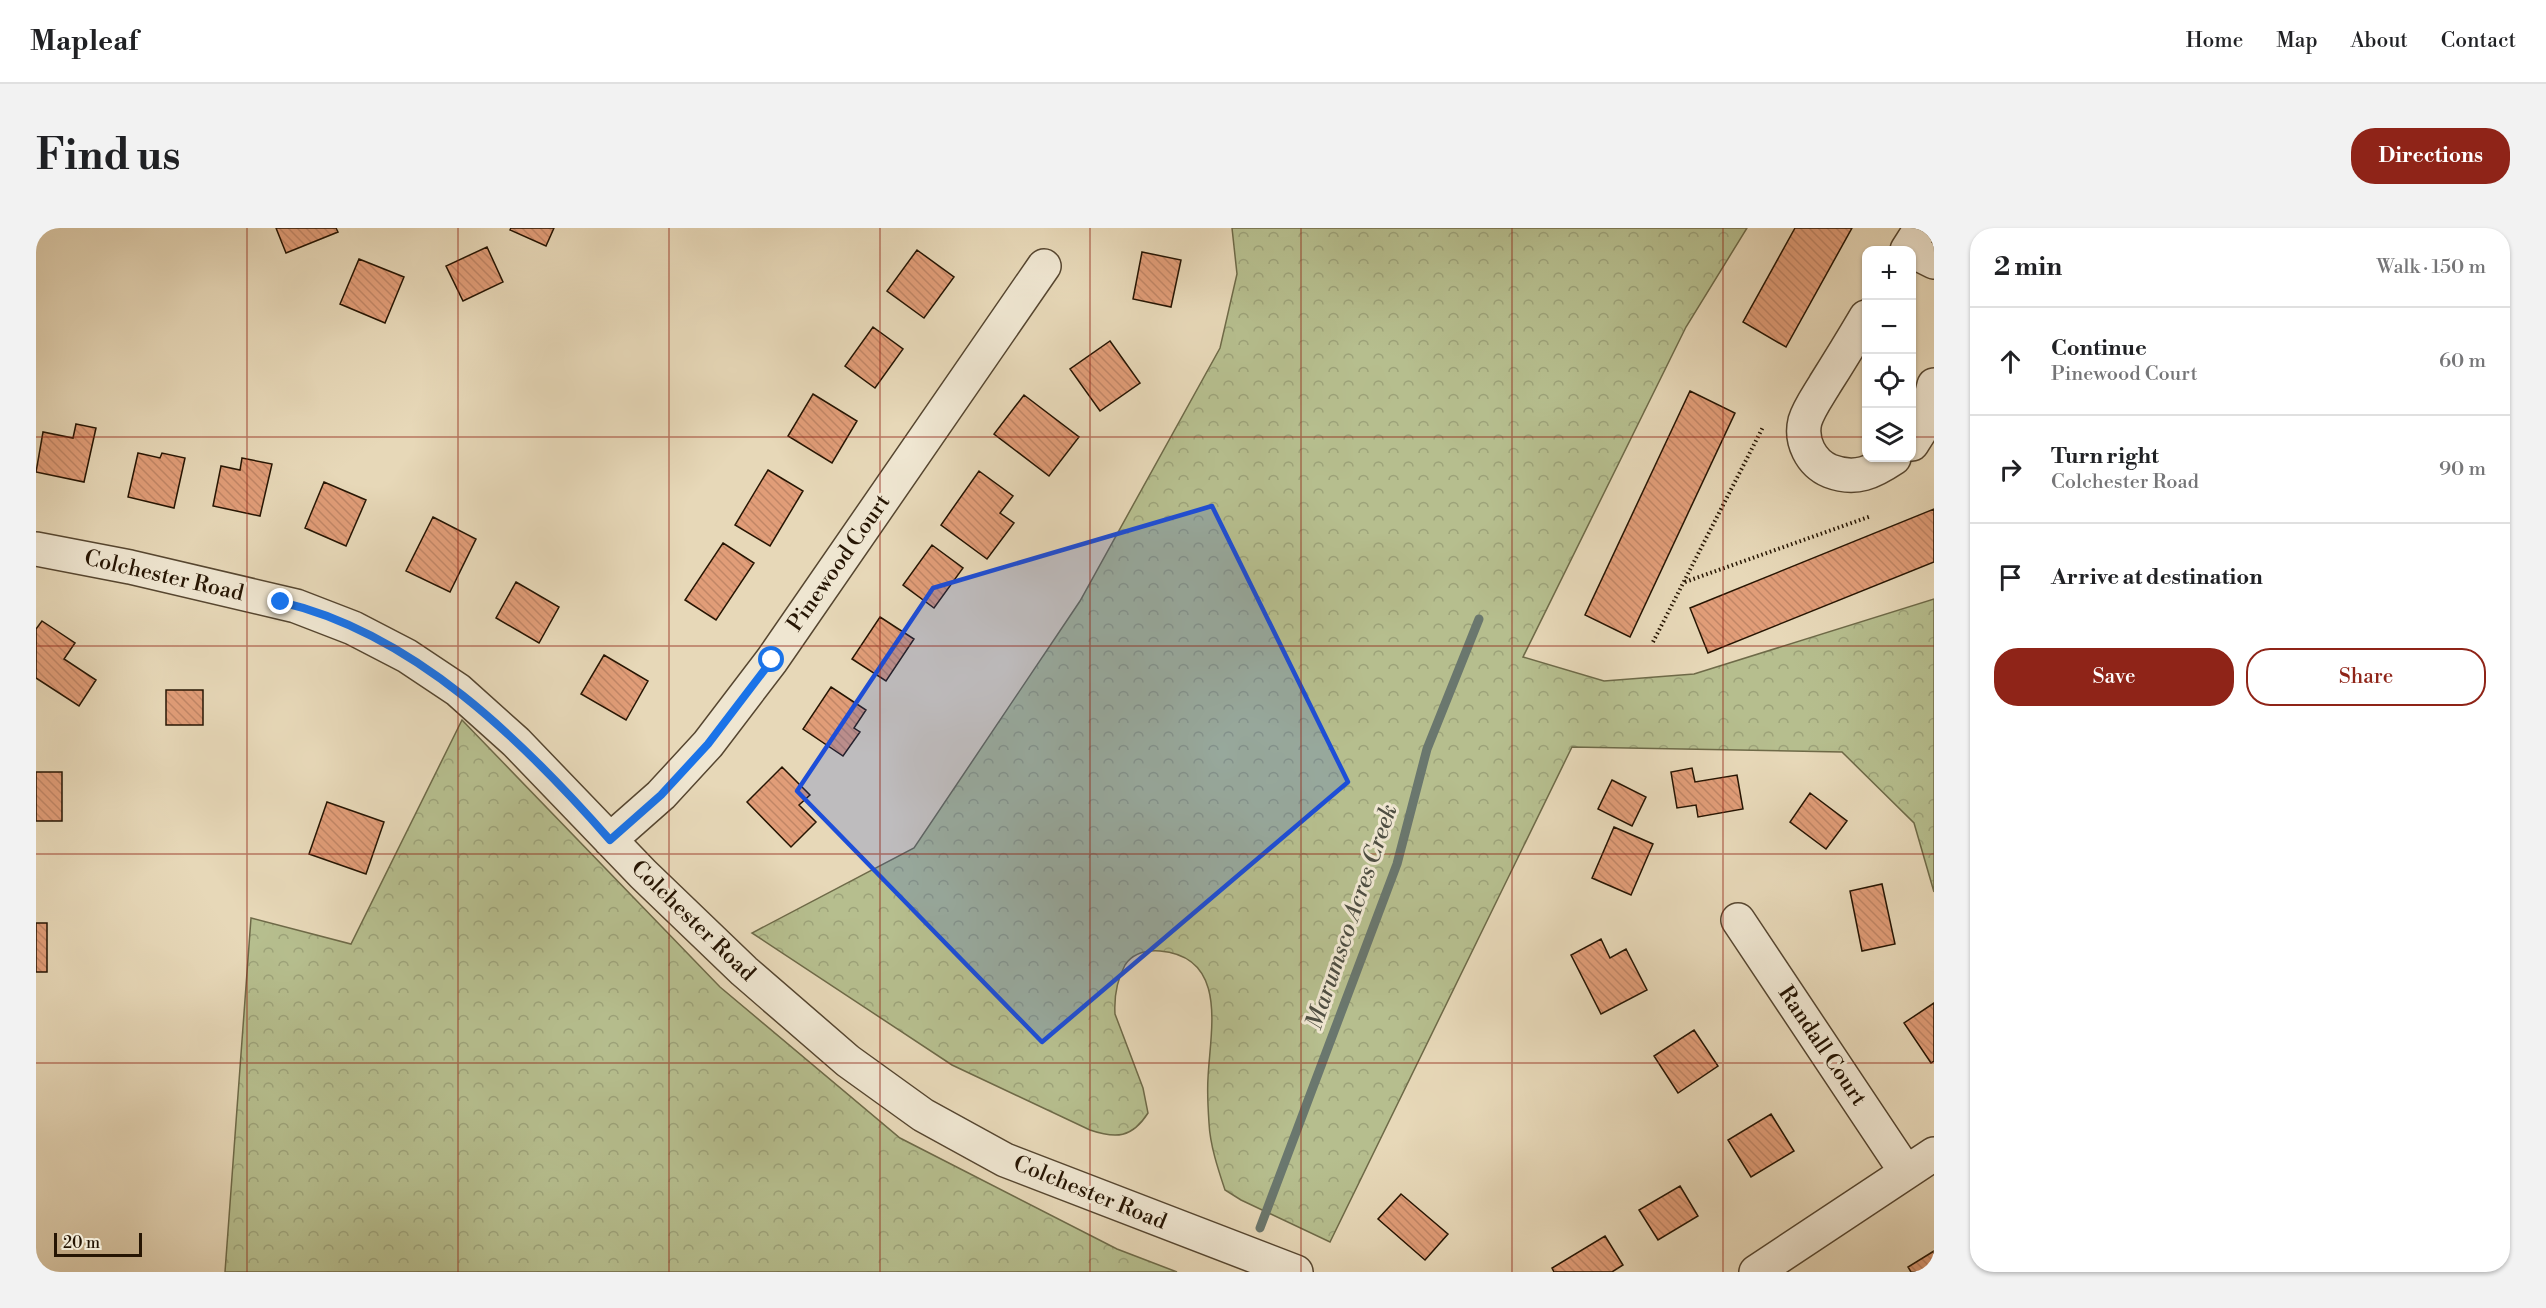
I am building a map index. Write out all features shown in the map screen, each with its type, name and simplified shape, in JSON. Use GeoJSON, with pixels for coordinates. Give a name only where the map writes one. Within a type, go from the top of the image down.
{"type":"FeatureCollection","features":[{"type":"Feature","properties":{"kind":"street","name":"Pinewood Court"},"geometry":{"type":"LineString","coordinates":[[610,840],[661,795],[700,753],[772,660],[1044,266]]}},
{"type":"Feature","properties":{"kind":"street"},"geometry":{"type":"LineString","coordinates":[[1862,324],[1808,414],[1804,436],[1815,461],[1827,470],[1859,476],[1873,472],[1888,462]]}},
{"type":"Feature","properties":{"kind":"street"},"geometry":{"type":"LineString","coordinates":[[1916,437],[1924,425],[1934,385]]}},
{"type":"Feature","properties":{"kind":"street","name":"Colchester Road"},"geometry":{"type":"LineString","coordinates":[[36,549],[130,567],[296,606],[353,628],[407,656],[458,690],[516,742],[670,901],[744,971],[848,1061],[923,1115],[1005,1160],[1296,1272]]}},
{"type":"Feature","properties":{"kind":"street","name":"Randall Court"},"geometry":{"type":"LineString","coordinates":[[1738,920],[1906,1172]]}},
{"type":"Feature","properties":{"kind":"street"},"geometry":{"type":"LineString","coordinates":[[1756,1272],[1934,1154]]}},
{"type":"Feature","properties":{"kind":"path"},"geometry":{"type":"LineString","coordinates":[[1653,642],[1763,427]]}},
{"type":"Feature","properties":{"kind":"path"},"geometry":{"type":"LineString","coordinates":[[1684,582],[1871,516]]}},
{"type":"Feature","properties":{"kind":"highlighted area"},"geometry":{"type":"Polygon","coordinates":[[[1212,506],[1348,782],[1042,1042],[797,791],[933,588],[1212,506]]]}},
{"type":"Feature","properties":{"kind":"green space"},"geometry":{"type":"Polygon","coordinates":[[[1232,228],[1747,228],[1686,327],[1523,657],[1604,681],[1694,674],[1934,599],[1934,892],[1914,823],[1842,752],[1572,747],[1330,1242],[1241,1200],[1225,1190],[1217,1165],[1209,1123],[1211,999],[1206,982],[1197,967],[1182,956],[1160,951],[1140,953],[1128,961],[1120,977],[1115,1014],[1143,1088],[1148,1113],[1129,1132],[1108,1135],[1090,1130],[952,1065],[752,933],[914,848],[1080,601],[1220,348],[1237,274],[1232,228]]]}},
{"type":"Feature","properties":{"kind":"green space"},"geometry":{"type":"Polygon","coordinates":[[[462,720],[720,987],[900,1138],[1117,1249],[1177,1272],[225,1272],[251,918],[351,944],[462,720]]]}},
{"type":"Feature","properties":{"kind":"building"},"geometry":{"type":"Polygon","coordinates":[[[276,228],[336,228],[338,232],[286,253],[276,228]]]}},
{"type":"Feature","properties":{"kind":"building"},"geometry":{"type":"Polygon","coordinates":[[[511,228],[554,228],[546,246],[510,230],[511,228]]]}},
{"type":"Feature","properties":{"kind":"building"},"geometry":{"type":"Polygon","coordinates":[[[1795,228],[1852,228],[1786,347],[1743,322],[1795,228]]]}},
{"type":"Feature","properties":{"kind":"building"},"geometry":{"type":"Polygon","coordinates":[[[487,247],[503,282],[463,301],[446,266],[487,247]]]}},
{"type":"Feature","properties":{"kind":"building"},"geometry":{"type":"Polygon","coordinates":[[[917,250],[954,277],[924,318],[887,291],[917,250]]]}},
{"type":"Feature","properties":{"kind":"building"},"geometry":{"type":"Polygon","coordinates":[[[1142,252],[1181,260],[1171,307],[1133,299],[1142,252]]]}},
{"type":"Feature","properties":{"kind":"building"},"geometry":{"type":"Polygon","coordinates":[[[359,259],[404,277],[385,323],[340,304],[359,259]]]}},
{"type":"Feature","properties":{"kind":"building"},"geometry":{"type":"Polygon","coordinates":[[[873,327],[903,349],[875,388],[845,366],[873,327]]]}},
{"type":"Feature","properties":{"kind":"building"},"geometry":{"type":"Polygon","coordinates":[[[1110,341],[1140,383],[1100,411],[1070,369],[1110,341]]]}},
{"type":"Feature","properties":{"kind":"building"},"geometry":{"type":"Polygon","coordinates":[[[1690,391],[1735,413],[1630,637],[1585,615],[1690,391]]]}},
{"type":"Feature","properties":{"kind":"building"},"geometry":{"type":"Polygon","coordinates":[[[813,394],[857,421],[832,463],[788,436],[813,394]]]}},
{"type":"Feature","properties":{"kind":"building"},"geometry":{"type":"Polygon","coordinates":[[[1024,395],[1079,437],[1049,476],[994,434],[1024,395]]]}},
{"type":"Feature","properties":{"kind":"building"},"geometry":{"type":"Polygon","coordinates":[[[76,424],[96,428],[84,482],[36,472],[43,432],[73,438],[76,424]]]}},
{"type":"Feature","properties":{"kind":"building"},"geometry":{"type":"Polygon","coordinates":[[[138,453],[160,458],[162,453],[185,458],[174,508],[128,497],[138,453]]]}},
{"type":"Feature","properties":{"kind":"building"},"geometry":{"type":"Polygon","coordinates":[[[242,458],[272,464],[260,516],[213,506],[221,466],[240,470],[242,458]]]}},
{"type":"Feature","properties":{"kind":"building"},"geometry":{"type":"Polygon","coordinates":[[[768,470],[803,491],[770,546],[735,525],[768,470]]]}},
{"type":"Feature","properties":{"kind":"building"},"geometry":{"type":"Polygon","coordinates":[[[979,471],[1013,496],[1000,513],[1014,523],[987,559],[941,525],[979,471]]]}},
{"type":"Feature","properties":{"kind":"building"},"geometry":{"type":"Polygon","coordinates":[[[324,482],[366,500],[346,546],[305,528],[324,482]]]}},
{"type":"Feature","properties":{"kind":"building"},"geometry":{"type":"Polygon","coordinates":[[[1934,509],[1934,562],[1708,653],[1690,608],[1934,509]]]}},
{"type":"Feature","properties":{"kind":"building"},"geometry":{"type":"Polygon","coordinates":[[[433,517],[476,539],[450,592],[406,571],[433,517]]]}},
{"type":"Feature","properties":{"kind":"building"},"geometry":{"type":"Polygon","coordinates":[[[723,543],[754,563],[716,620],[685,600],[723,543]]]}},
{"type":"Feature","properties":{"kind":"building"},"geometry":{"type":"Polygon","coordinates":[[[932,545],[963,568],[934,608],[903,585],[932,545]]]}},
{"type":"Feature","properties":{"kind":"building"},"geometry":{"type":"Polygon","coordinates":[[[516,582],[559,607],[539,643],[496,618],[516,582]]]}},
{"type":"Feature","properties":{"kind":"building"},"geometry":{"type":"Polygon","coordinates":[[[880,617],[914,639],[886,681],[852,659],[880,617]]]}},
{"type":"Feature","properties":{"kind":"building"},"geometry":{"type":"Polygon","coordinates":[[[42,621],[75,643],[64,659],[96,680],[79,706],[36,678],[36,629],[42,621]]]}},
{"type":"Feature","properties":{"kind":"building"},"geometry":{"type":"Polygon","coordinates":[[[604,655],[648,681],[626,720],[581,694],[604,655]]]}},
{"type":"Feature","properties":{"kind":"building"},"geometry":{"type":"Polygon","coordinates":[[[831,687],[866,710],[854,728],[860,732],[843,756],[803,729],[831,687]]]}},
{"type":"Feature","properties":{"kind":"building"},"geometry":{"type":"Polygon","coordinates":[[[166,690],[203,690],[203,725],[166,725],[166,690]]]}},
{"type":"Feature","properties":{"kind":"building"},"geometry":{"type":"Polygon","coordinates":[[[782,767],[810,795],[799,805],[816,822],[791,847],[747,802],[782,767]]]}},
{"type":"Feature","properties":{"kind":"building"},"geometry":{"type":"Polygon","coordinates":[[[1692,768],[1695,782],[1737,775],[1743,809],[1698,817],[1696,805],[1677,808],[1671,772],[1692,768]]]}},
{"type":"Feature","properties":{"kind":"building"},"geometry":{"type":"Polygon","coordinates":[[[36,772],[62,772],[62,821],[36,821],[36,772]]]}},
{"type":"Feature","properties":{"kind":"building"},"geometry":{"type":"Polygon","coordinates":[[[1612,780],[1646,797],[1632,826],[1598,809],[1612,780]]]}},
{"type":"Feature","properties":{"kind":"building"},"geometry":{"type":"Polygon","coordinates":[[[1810,793],[1847,821],[1826,849],[1790,822],[1810,793]]]}},
{"type":"Feature","properties":{"kind":"building"},"geometry":{"type":"Polygon","coordinates":[[[327,802],[384,822],[366,874],[309,854],[327,802]]]}},
{"type":"Feature","properties":{"kind":"building"},"geometry":{"type":"Polygon","coordinates":[[[1614,827],[1653,844],[1631,895],[1592,878],[1614,827]]]}},
{"type":"Feature","properties":{"kind":"building"},"geometry":{"type":"Polygon","coordinates":[[[1882,884],[1895,944],[1862,951],[1850,891],[1882,884]]]}},
{"type":"Feature","properties":{"kind":"building"},"geometry":{"type":"Polygon","coordinates":[[[36,923],[47,923],[47,972],[36,972],[36,923]]]}},
{"type":"Feature","properties":{"kind":"building"},"geometry":{"type":"Polygon","coordinates":[[[1601,939],[1610,958],[1626,949],[1647,990],[1601,1014],[1571,955],[1601,939]]]}},
{"type":"Feature","properties":{"kind":"building"},"geometry":{"type":"Polygon","coordinates":[[[1934,1003],[1934,1061],[1931,1063],[1904,1023],[1934,1003]]]}},
{"type":"Feature","properties":{"kind":"building"},"geometry":{"type":"Polygon","coordinates":[[[1694,1030],[1718,1066],[1678,1093],[1654,1056],[1694,1030]]]}},
{"type":"Feature","properties":{"kind":"building"},"geometry":{"type":"Polygon","coordinates":[[[1771,1114],[1794,1151],[1751,1177],[1728,1140],[1771,1114]]]}},
{"type":"Feature","properties":{"kind":"building"},"geometry":{"type":"Polygon","coordinates":[[[1680,1186],[1698,1216],[1658,1240],[1639,1210],[1680,1186]]]}},
{"type":"Feature","properties":{"kind":"building"},"geometry":{"type":"Polygon","coordinates":[[[1401,1194],[1448,1234],[1425,1260],[1378,1219],[1401,1194]]]}},
{"type":"Feature","properties":{"kind":"building"},"geometry":{"type":"Polygon","coordinates":[[[1605,1236],[1623,1265],[1612,1272],[1554,1272],[1552,1268],[1605,1236]]]}},
{"type":"Feature","properties":{"kind":"building"},"geometry":{"type":"Polygon","coordinates":[[[1934,1251],[1934,1272],[1911,1272],[1908,1267],[1934,1251]]]}},
{"type":"Feature","properties":{"kind":"waterway","name":"Marumsco Acres Creek"},"geometry":{"type":"LineString","coordinates":[[1260,1228],[1397,864],[1427,749],[1479,619]]}},
{"type":"Feature","properties":{"kind":"route"},"geometry":{"type":"LineString","coordinates":[[281,602],[353,628],[407,656],[458,690],[516,742],[610,840],[661,795],[708,744],[772,660]]}}]}
